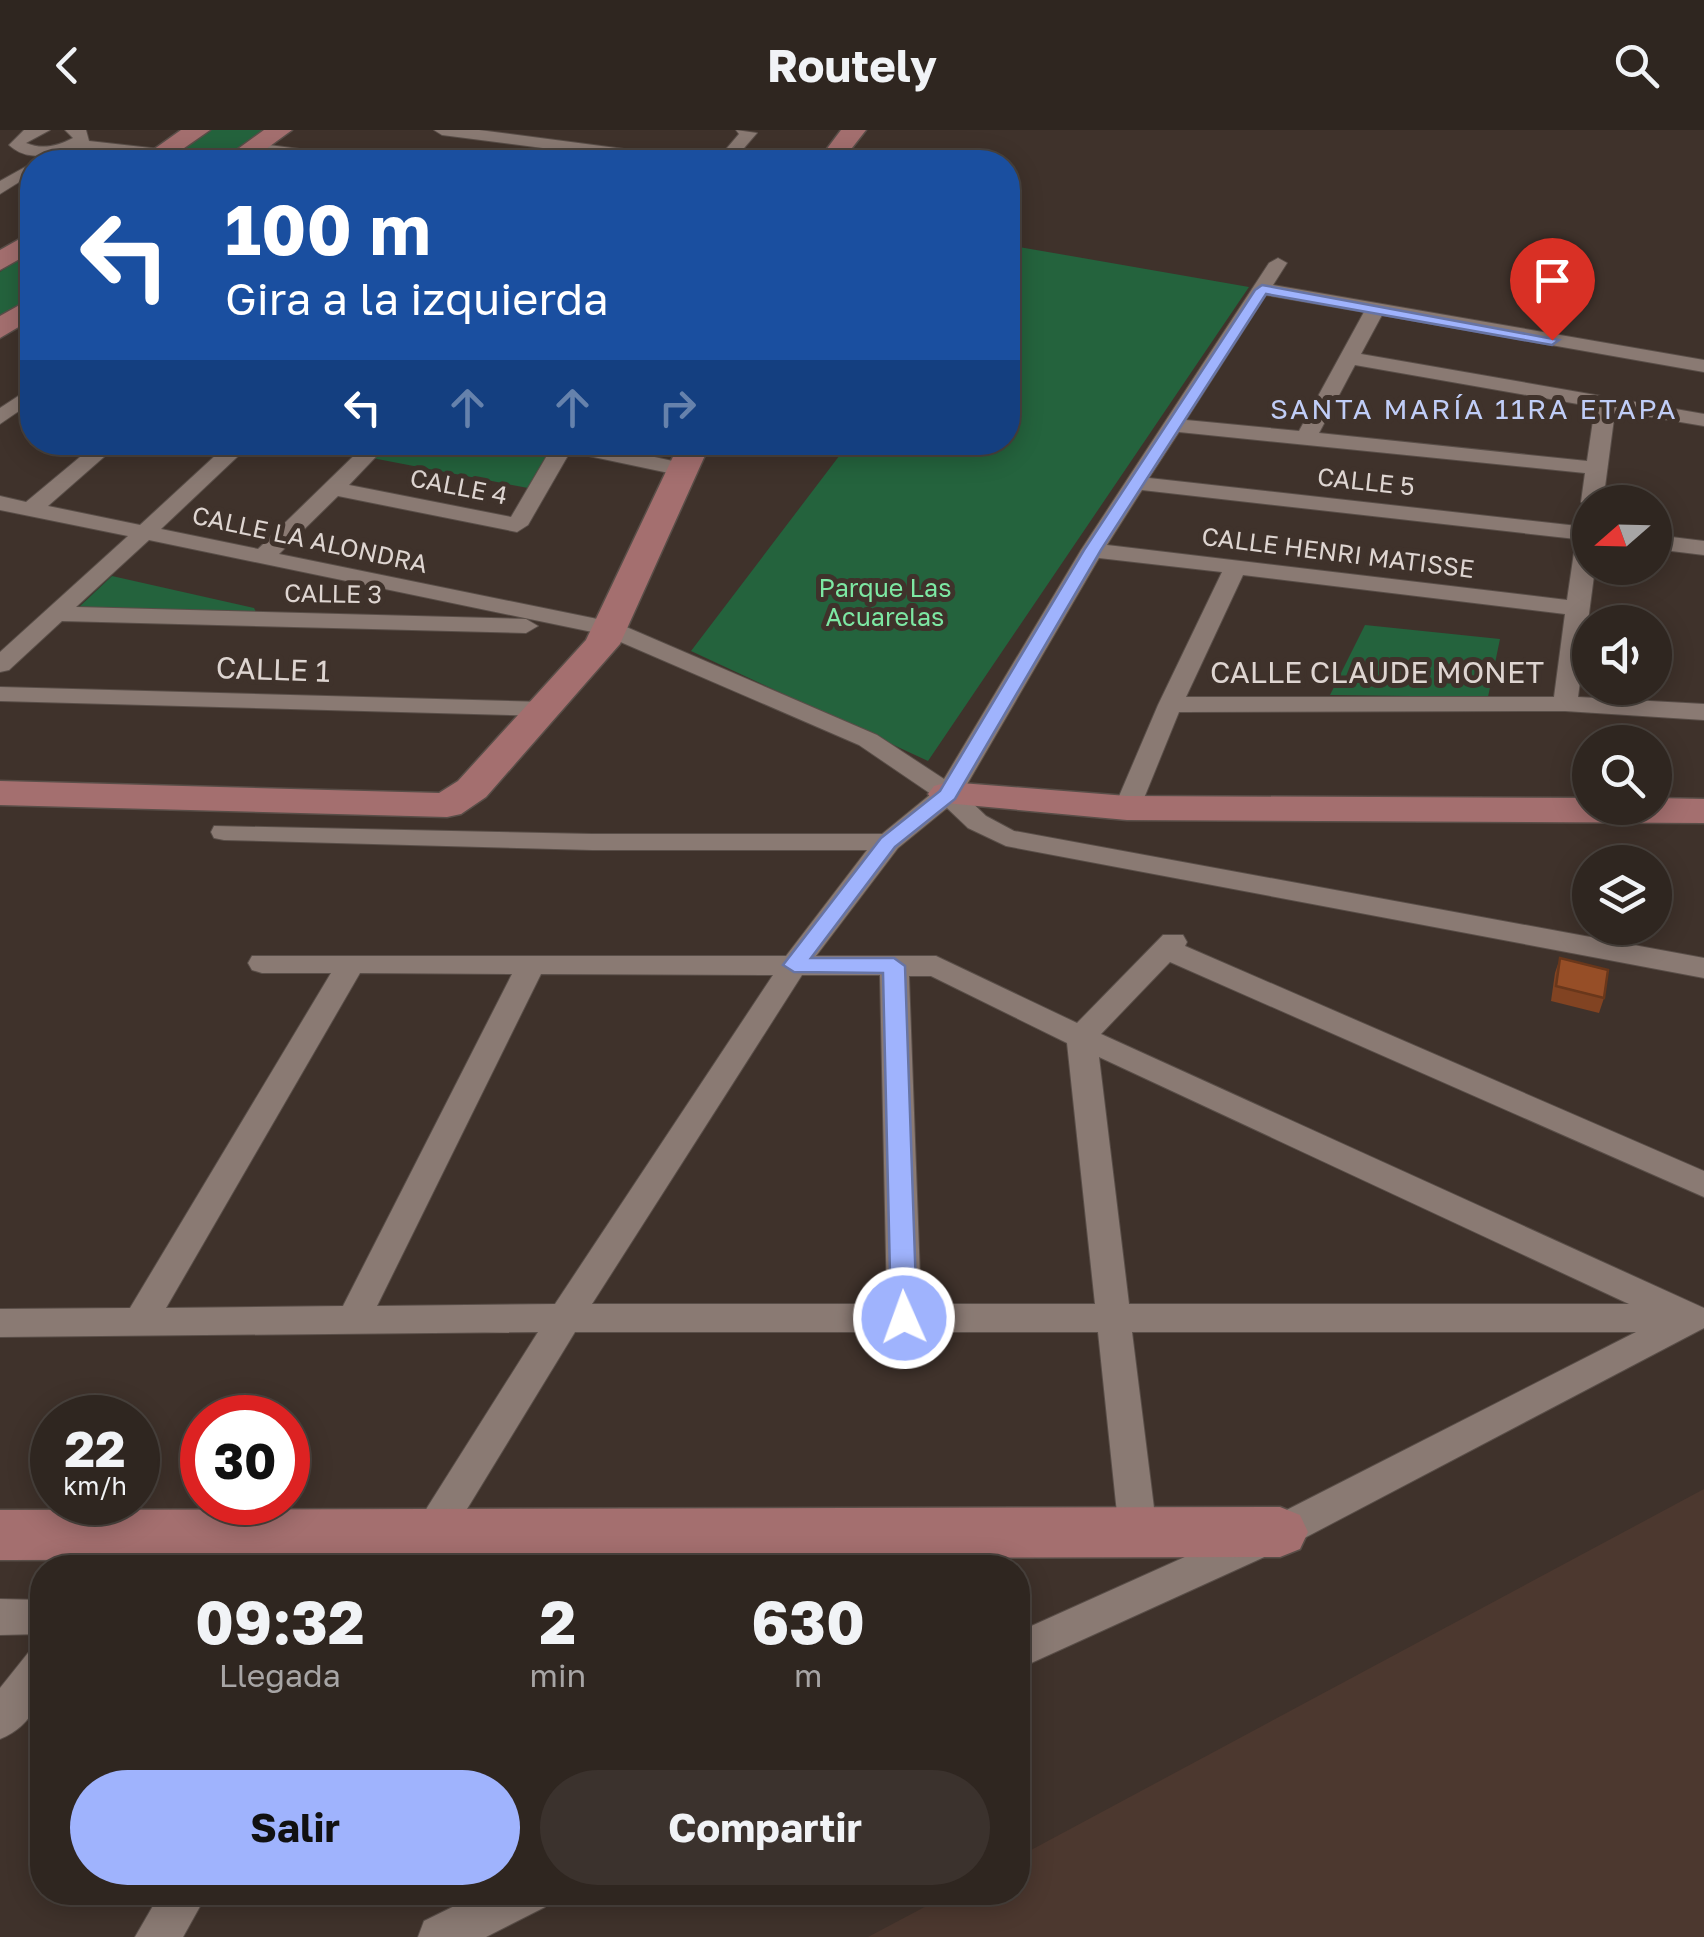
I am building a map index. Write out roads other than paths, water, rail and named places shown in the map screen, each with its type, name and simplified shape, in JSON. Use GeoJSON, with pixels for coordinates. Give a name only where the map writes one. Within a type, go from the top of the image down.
{"type":"FeatureCollection","features":[{"type":"Feature","properties":{"kind":"street"},"geometry":{"type":"LineString","coordinates":[[167,150],[198,130]]}},
{"type":"Feature","properties":{"kind":"street"},"geometry":{"type":"LineString","coordinates":[[251,150],[280,130]]}},
{"type":"Feature","properties":{"kind":"street"},"geometry":{"type":"LineString","coordinates":[[442,130],[594,150]]}},
{"type":"Feature","properties":{"kind":"street"},"geometry":{"type":"LineString","coordinates":[[734,150],[749,133],[746,130]]}},
{"type":"Feature","properties":{"kind":"street"},"geometry":{"type":"LineString","coordinates":[[838,150],[854,130]]}},
{"type":"Feature","properties":{"kind":"street"},"geometry":{"type":"LineString","coordinates":[[24,148],[77,138],[123,150]]}},
{"type":"Feature","properties":{"kind":"street"},"geometry":{"type":"LineString","coordinates":[[254,148],[269,150]]}},
{"type":"Feature","properties":{"kind":"street"},"geometry":{"type":"LineString","coordinates":[[0,189],[20,155]]}},
{"type":"Feature","properties":{"kind":"street"},"geometry":{"type":"LineString","coordinates":[[420,1551],[565,1318],[794,965],[888,842],[948,794],[1092,550],[1278,263]]}},
{"type":"Feature","properties":{"kind":"street"},"geometry":{"type":"LineString","coordinates":[[1262,290],[1699,361]]}},
{"type":"Feature","properties":{"kind":"street"},"geometry":{"type":"LineString","coordinates":[[1306,438],[1375,310]]}},
{"type":"Feature","properties":{"kind":"street"},"geometry":{"type":"LineString","coordinates":[[1349,358],[1704,420]]}},
{"type":"Feature","properties":{"kind":"street"},"geometry":{"type":"LineString","coordinates":[[0,418],[20,402]]}},
{"type":"Feature","properties":{"kind":"street"},"geometry":{"type":"LineString","coordinates":[[1594,485],[1606,403]]}},
{"type":"Feature","properties":{"kind":"street"},"geometry":{"type":"LineString","coordinates":[[1174,425],[1597,468]]}},
{"type":"Feature","properties":{"kind":"street"},"geometry":{"type":"LineString","coordinates":[[31,510],[95,455]]}},
{"type":"Feature","properties":{"kind":"street"},"geometry":{"type":"LineString","coordinates":[[0,664],[230,455]]}},
{"type":"Feature","properties":{"kind":"street"},"geometry":{"type":"LineString","coordinates":[[264,557],[366,455]]}},
{"type":"Feature","properties":{"kind":"street","name":"CALLE 4"},"geometry":{"type":"LineString","coordinates":[[332,488],[516,525],[554,455]]}},
{"type":"Feature","properties":{"kind":"street"},"geometry":{"type":"LineString","coordinates":[[0,793],[448,804],[472,789],[602,644],[690,456]]}},
{"type":"Feature","properties":{"kind":"street","name":"CALLE 5"},"geometry":{"type":"LineString","coordinates":[[1137,483],[1572,527]]}},
{"type":"Feature","properties":{"kind":"street","name":"CALLE LA ALONDRA"},"geometry":{"type":"LineString","coordinates":[[0,503],[609,628]]}},
{"type":"Feature","properties":{"kind":"street"},"geometry":{"type":"LineString","coordinates":[[1672,544],[1704,548]]}},
{"type":"Feature","properties":{"kind":"street","name":"CALLE HENRI MATISSE"},"geometry":{"type":"LineString","coordinates":[[1092,550],[1572,607]]}},
{"type":"Feature","properties":{"kind":"street"},"geometry":{"type":"LineString","coordinates":[[1128,808],[1170,704],[1234,568]]}},
{"type":"Feature","properties":{"kind":"street"},"geometry":{"type":"LineString","coordinates":[[441,624],[457,597]]}},
{"type":"Feature","properties":{"kind":"street","name":"CALLE 3"},"geometry":{"type":"LineString","coordinates":[[56,614],[609,628]]}},
{"type":"Feature","properties":{"kind":"street"},"geometry":{"type":"LineString","coordinates":[[609,628],[868,740],[948,794],[977,822],[1006,838],[1704,968]]}},
{"type":"Feature","properties":{"kind":"street"},"geometry":{"type":"LineString","coordinates":[[1565,704],[1572,652]]}},
{"type":"Feature","properties":{"kind":"street","name":"CALLE 1"},"geometry":{"type":"LineString","coordinates":[[0,694],[545,709]]}},
{"type":"Feature","properties":{"kind":"street","name":"CALLE CLAUDE MONET"},"geometry":{"type":"LineString","coordinates":[[1170,704],[1565,704],[1704,712]]}},
{"type":"Feature","properties":{"kind":"street"},"geometry":{"type":"LineString","coordinates":[[948,794],[1128,808],[1704,811]]}},
{"type":"Feature","properties":{"kind":"street"},"geometry":{"type":"LineString","coordinates":[[224,832],[592,842],[888,842]]}},
{"type":"Feature","properties":{"kind":"street"},"geometry":{"type":"LineString","coordinates":[[1082,1037],[1170,945],[1704,1185]]}},
{"type":"Feature","properties":{"kind":"street"},"geometry":{"type":"LineString","coordinates":[[262,963],[936,966],[1082,1037],[1698,1315]]}},
{"type":"Feature","properties":{"kind":"street"},"geometry":{"type":"LineString","coordinates":[[140,1322],[351,963]]}},
{"type":"Feature","properties":{"kind":"street"},"geometry":{"type":"LineString","coordinates":[[353,1320],[530,964]]}},
{"type":"Feature","properties":{"kind":"street"},"geometry":{"type":"LineString","coordinates":[[894,966],[904,1318]]}},
{"type":"Feature","properties":{"kind":"street"},"geometry":{"type":"LineString","coordinates":[[1082,1037],[1138,1532]]}},
{"type":"Feature","properties":{"kind":"street"},"geometry":{"type":"LineString","coordinates":[[0,1323],[1698,1315]]}},
{"type":"Feature","properties":{"kind":"street"},"geometry":{"type":"LineString","coordinates":[[1030,1645],[1280,1532],[1698,1315]]}},
{"type":"Feature","properties":{"kind":"street"},"geometry":{"type":"LineString","coordinates":[[0,1535],[420,1551],[1138,1532],[1280,1532]]}},
{"type":"Feature","properties":{"kind":"street"},"geometry":{"type":"LineString","coordinates":[[0,1617],[30,1616]]}},
{"type":"Feature","properties":{"kind":"street"},"geometry":{"type":"LineString","coordinates":[[1030,1626],[1066,1626]]}},
{"type":"Feature","properties":{"kind":"street"},"geometry":{"type":"LineString","coordinates":[[0,1720],[30,1681]]}},
{"type":"Feature","properties":{"kind":"street"},"geometry":{"type":"LineString","coordinates":[[157,1937],[178,1905]]}},
{"type":"Feature","properties":{"kind":"street"},"geometry":{"type":"LineString","coordinates":[[440,1937],[504,1905]]}},
{"type":"Feature","properties":{"kind":"district","name":"SANTA MARÍA 11RA ETAPA"},"geometry":{"type":"Point","coordinates":[1474,408]}},
{"type":"Feature","properties":{"kind":"park label","name":"Parque Las Acuarelas"},"geometry":{"type":"Point","coordinates":[885,602]}}]}
